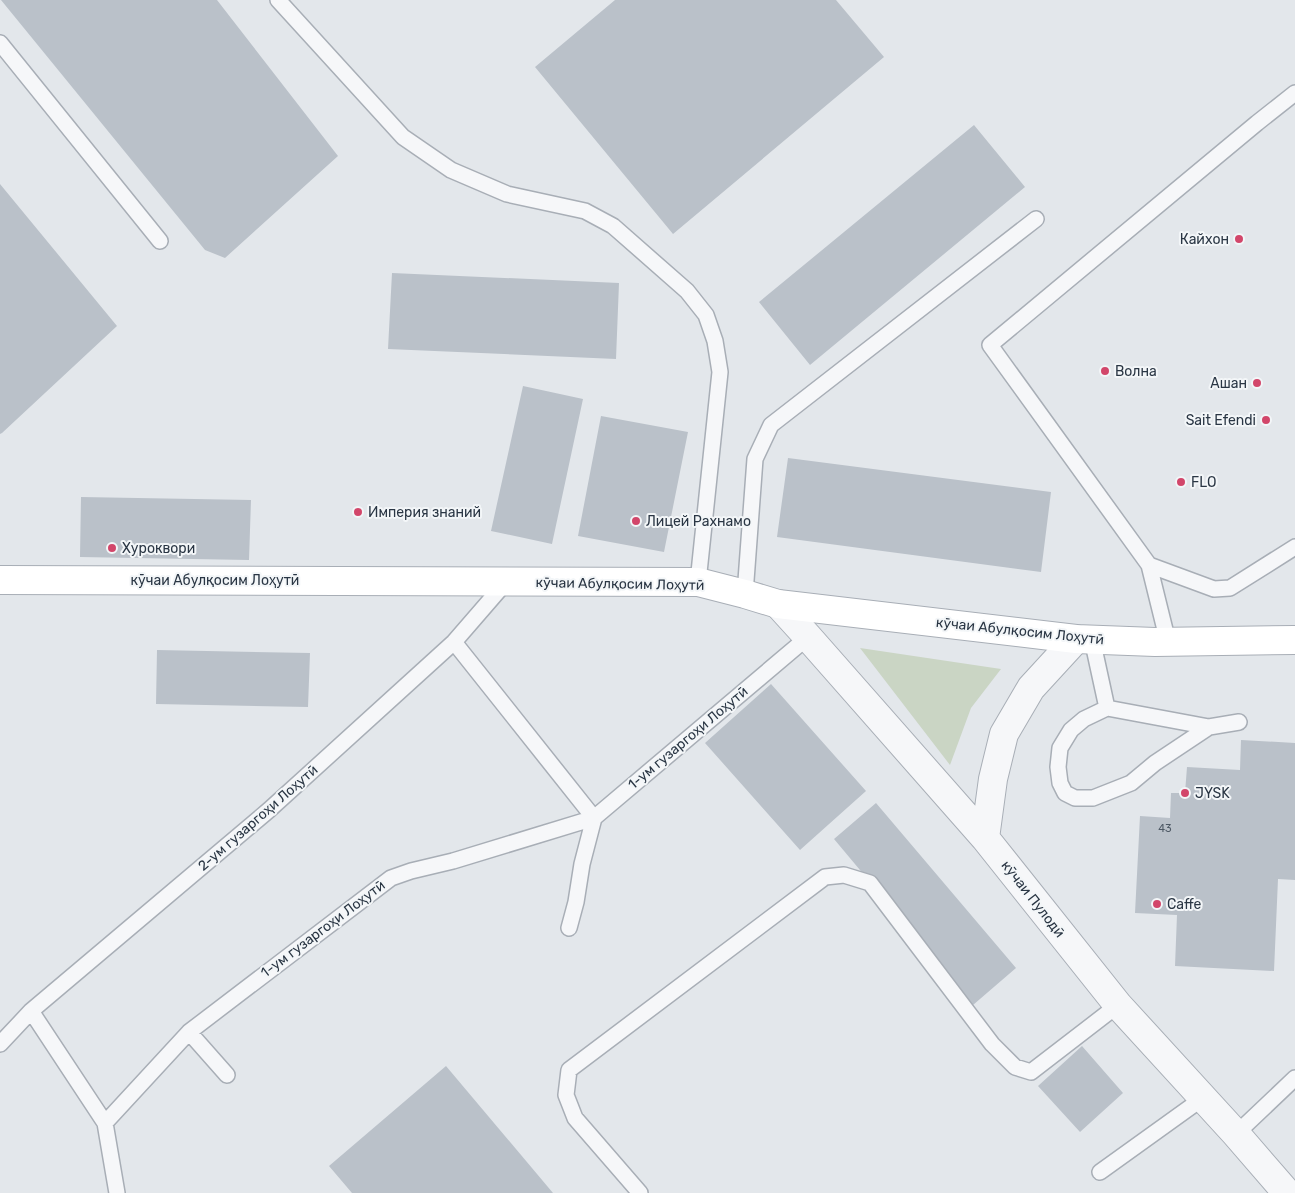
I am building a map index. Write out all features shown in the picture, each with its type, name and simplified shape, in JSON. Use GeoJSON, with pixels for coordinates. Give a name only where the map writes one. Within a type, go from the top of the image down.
{"type":"FeatureCollection","features":[{"type":"Feature","properties":{"kind":"street","name":"кӯчаи Абулқосим Лоҳутӣ"},"geometry":{"type":"LineString","coordinates":[[0,580],[698,582],[778,604],[1084,639],[1168,642],[1295,640]]}},
{"type":"Feature","properties":{"kind":"street","name":"кӯчаи Пулодӣ"},"geometry":{"type":"LineString","coordinates":[[778,604],[984,838],[1118,1005],[1236,1134],[1287,1193]]}},
{"type":"Feature","properties":{"kind":"street"},"geometry":{"type":"LineString","coordinates":[[984,838],[993,779],[1004,734],[1031,688],[1084,639]]}},
{"type":"Feature","properties":{"kind":"lane"},"geometry":{"type":"LineString","coordinates":[[278,0],[403,137],[451,170],[507,194],[585,211],[614,226],[687,291],[706,315],[715,341],[720,372],[698,582]]}},
{"type":"Feature","properties":{"kind":"lane"},"geometry":{"type":"LineString","coordinates":[[0,42],[160,241]]}},
{"type":"Feature","properties":{"kind":"lane"},"geometry":{"type":"LineString","coordinates":[[1168,642],[1149,565],[990,345],[1295,93]]}},
{"type":"Feature","properties":{"kind":"lane"},"geometry":{"type":"LineString","coordinates":[[745,594],[755,459],[771,424],[1036,218]]}},
{"type":"Feature","properties":{"kind":"lane"},"geometry":{"type":"LineString","coordinates":[[1149,565],[1214,589],[1230,588],[1295,547]]}},
{"type":"Feature","properties":{"kind":"lane","name":"2-ум гузаргоҳи Лоҳутӣ"},"geometry":{"type":"LineString","coordinates":[[0,1044],[31,1011],[269,810],[454,642],[506,582]]}},
{"type":"Feature","properties":{"kind":"lane","name":"1-ум гузаргоҳи Лоҳутӣ"},"geometry":{"type":"LineString","coordinates":[[105,1123],[189,1032],[391,878],[594,818],[808,636]]}},
{"type":"Feature","properties":{"kind":"lane"},"geometry":{"type":"LineString","coordinates":[[1084,639],[1107,708]]}},
{"type":"Feature","properties":{"kind":"lane"},"geometry":{"type":"LineString","coordinates":[[454,642],[594,818],[582,864],[576,902],[569,928]]}},
{"type":"Feature","properties":{"kind":"lane"},"geometry":{"type":"LineString","coordinates":[[1209,727],[1156,763],[1131,783],[1093,798],[1074,798],[1066,793],[1060,783],[1058,767],[1060,748],[1071,730],[1084,719],[1107,708],[1209,727],[1239,722]]}},
{"type":"Feature","properties":{"kind":"lane"},"geometry":{"type":"LineString","coordinates":[[640,1193],[575,1118],[566,1095],[569,1070],[825,877],[844,875],[870,883],[992,1044],[1015,1067],[1031,1072],[1118,1005]]}},
{"type":"Feature","properties":{"kind":"lane"},"geometry":{"type":"LineString","coordinates":[[31,1011],[105,1123],[117,1193]]}},
{"type":"Feature","properties":{"kind":"lane"},"geometry":{"type":"LineString","coordinates":[[189,1032],[227,1075]]}},
{"type":"Feature","properties":{"kind":"lane"},"geometry":{"type":"LineString","coordinates":[[1236,1134],[1295,1078]]}},
{"type":"Feature","properties":{"kind":"lane"},"geometry":{"type":"LineString","coordinates":[[1100,1172],[1203,1098]]}},
{"type":"Feature","properties":{"kind":"green space"},"geometry":{"type":"Polygon","coordinates":[[[860,648],[1001,669],[971,708],[950,765],[860,648]]]}},
{"type":"Feature","properties":{"kind":"building"},"geometry":{"type":"Polygon","coordinates":[[[1,0],[217,0],[338,156],[225,258],[205,250],[1,0]]]}},
{"type":"Feature","properties":{"kind":"building"},"geometry":{"type":"Polygon","coordinates":[[[615,0],[836,0],[884,57],[673,234],[535,67],[615,0]]]}},
{"type":"Feature","properties":{"kind":"building"},"geometry":{"type":"Polygon","coordinates":[[[974,125],[1025,187],[810,365],[759,302],[974,125]]]}},
{"type":"Feature","properties":{"kind":"building"},"geometry":{"type":"Polygon","coordinates":[[[0,184],[117,326],[0,434],[0,184]]]}},
{"type":"Feature","properties":{"kind":"building"},"geometry":{"type":"Polygon","coordinates":[[[392,273],[619,283],[616,359],[388,349],[392,273]]]}},
{"type":"Feature","properties":{"kind":"building"},"geometry":{"type":"Polygon","coordinates":[[[523,386],[583,399],[552,544],[491,531],[523,386]]]}},
{"type":"Feature","properties":{"kind":"building"},"geometry":{"type":"Polygon","coordinates":[[[601,416],[688,432],[664,552],[578,536],[601,416]]]}},
{"type":"Feature","properties":{"kind":"building"},"geometry":{"type":"Polygon","coordinates":[[[788,458],[1051,492],[1041,572],[777,537],[788,458]]]}},
{"type":"Feature","properties":{"kind":"building"},"geometry":{"type":"Polygon","coordinates":[[[81,497],[251,500],[249,560],[80,557],[81,497]]]}},
{"type":"Feature","properties":{"kind":"building"},"geometry":{"type":"Polygon","coordinates":[[[157,650],[310,653],[308,707],[156,704],[157,650]]]}},
{"type":"Feature","properties":{"kind":"building"},"geometry":{"type":"Polygon","coordinates":[[[771,684],[866,791],[800,850],[705,743],[771,684]]]}},
{"type":"Feature","properties":{"kind":"building"},"geometry":{"type":"Polygon","coordinates":[[[1241,740],[1295,743],[1295,880],[1278,879],[1274,971],[1175,966],[1177,915],[1135,913],[1140,816],[1170,818],[1171,793],[1185,793],[1187,767],[1240,770],[1241,740]]]}},
{"type":"Feature","properties":{"kind":"building"},"geometry":{"type":"Polygon","coordinates":[[[876,803],[1016,968],[973,1005],[834,839],[876,803]]]}},
{"type":"Feature","properties":{"kind":"building"},"geometry":{"type":"Polygon","coordinates":[[[1082,1046],[1123,1093],[1080,1132],[1038,1086],[1082,1046]]]}},
{"type":"Feature","properties":{"kind":"building"},"geometry":{"type":"Polygon","coordinates":[[[446,1066],[553,1193],[352,1193],[329,1166],[446,1066]]]}},
{"type":"Feature","properties":{"kind":"place","name":"Кайхон"},"geometry":{"type":"Point","coordinates":[1239,239]}},
{"type":"Feature","properties":{"kind":"place","name":"Волна"},"geometry":{"type":"Point","coordinates":[1105,371]}},
{"type":"Feature","properties":{"kind":"place","name":"Ашан"},"geometry":{"type":"Point","coordinates":[1257,383]}},
{"type":"Feature","properties":{"kind":"place","name":"Sait Efendi"},"geometry":{"type":"Point","coordinates":[1266,420]}},
{"type":"Feature","properties":{"kind":"place","name":"FLO"},"geometry":{"type":"Point","coordinates":[1181,482]}},
{"type":"Feature","properties":{"kind":"place","name":"Империя знаний"},"geometry":{"type":"Point","coordinates":[358,512]}},
{"type":"Feature","properties":{"kind":"place","name":"Лицей Рахнамо"},"geometry":{"type":"Point","coordinates":[636,521]}},
{"type":"Feature","properties":{"kind":"place","name":"Хуроквори"},"geometry":{"type":"Point","coordinates":[112,548]}},
{"type":"Feature","properties":{"kind":"place","name":"JYSK"},"geometry":{"type":"Point","coordinates":[1185,793]}},
{"type":"Feature","properties":{"kind":"place","name":"Caffe"},"geometry":{"type":"Point","coordinates":[1157,904]}}]}
